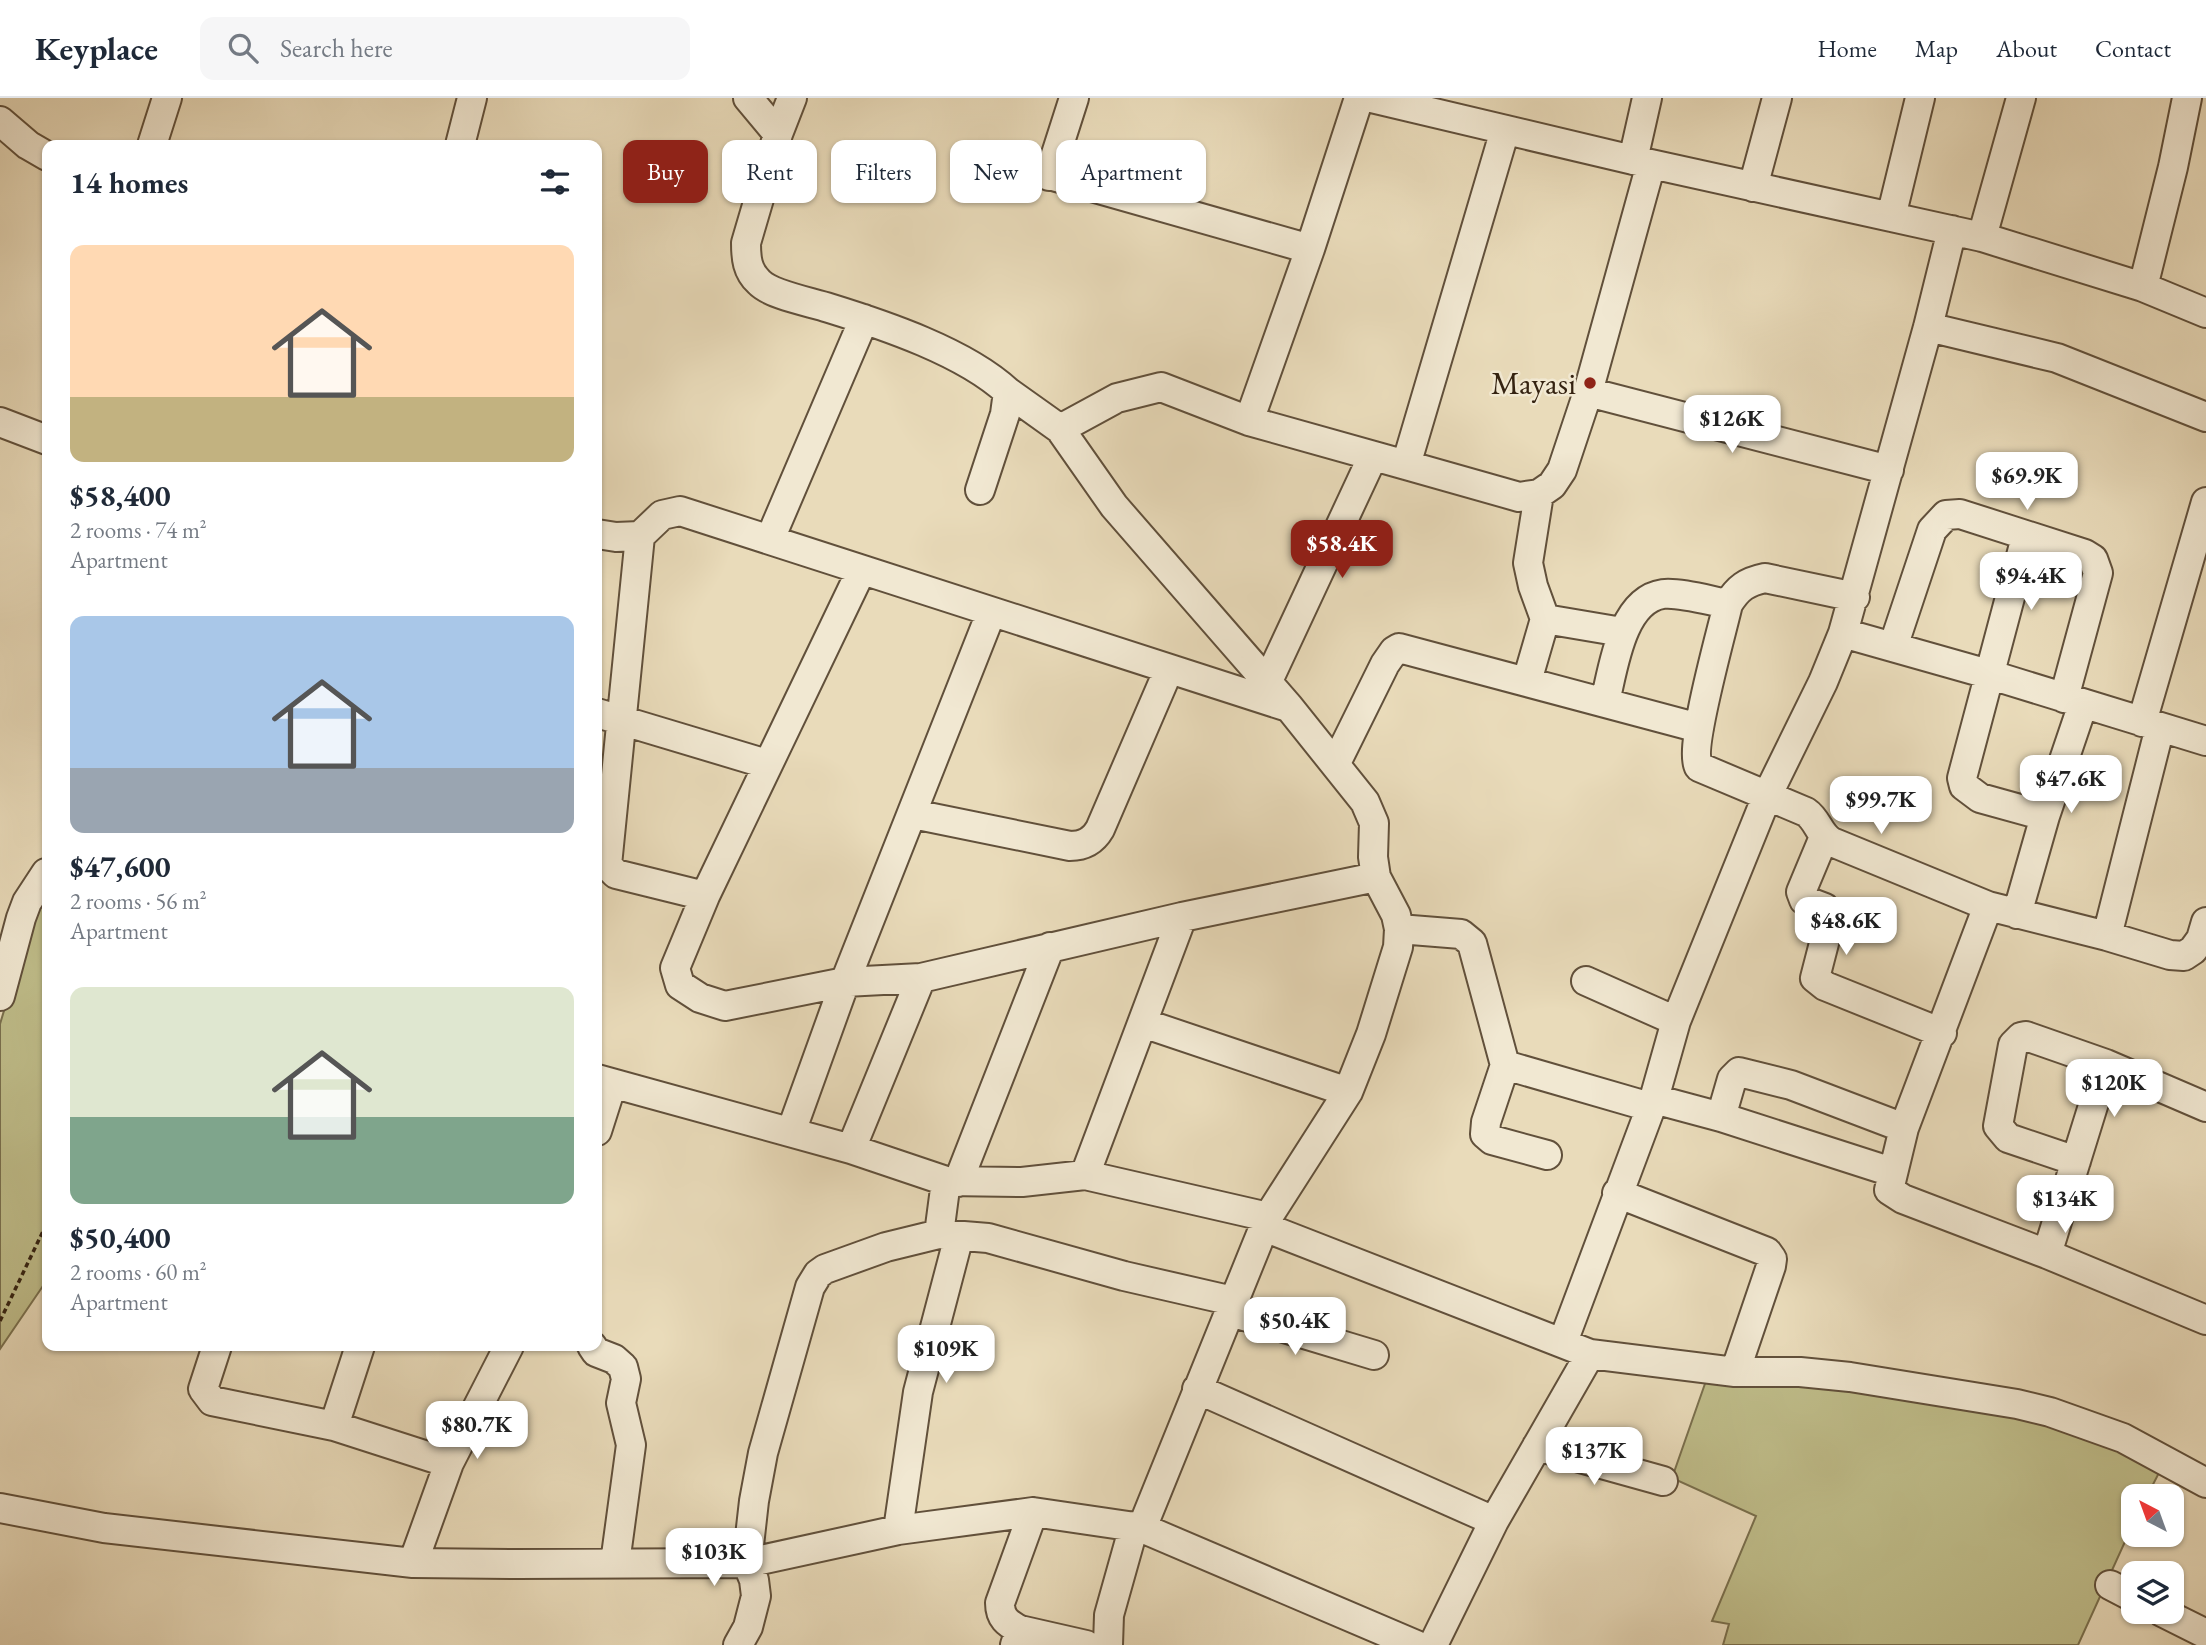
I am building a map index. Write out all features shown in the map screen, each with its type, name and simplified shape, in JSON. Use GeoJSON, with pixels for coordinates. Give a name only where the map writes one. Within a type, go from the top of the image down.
{"type":"FeatureCollection","features":[{"type":"Feature","properties":{"kind":"street"},"geometry":{"type":"LineString","coordinates":[[154,140],[167,98]]}},
{"type":"Feature","properties":{"kind":"street"},"geometry":{"type":"LineString","coordinates":[[748,98],[778,134]]}},
{"type":"Feature","properties":{"kind":"street"},"geometry":{"type":"LineString","coordinates":[[792,98],[778,134],[746,243],[746,261],[752,274],[765,288],[864,319],[961,361],[988,376],[1060,429],[1114,506],[1336,763],[1370,812],[1374,823],[1373,857],[1376,877],[1396,915],[1399,929],[1398,947],[1375,1022],[1348,1092],[1266,1222],[1138,1527],[1110,1615],[1108,1645]]}},
{"type":"Feature","properties":{"kind":"street"},"geometry":{"type":"LineString","coordinates":[[1049,176],[1074,98]]}},
{"type":"Feature","properties":{"kind":"street"},"geometry":{"type":"LineString","coordinates":[[1250,421],[1359,98]]}},
{"type":"Feature","properties":{"kind":"street"},"geometry":{"type":"LineString","coordinates":[[1371,98],[1642,162],[1982,237],[2203,304]]}},
{"type":"Feature","properties":{"kind":"street"},"geometry":{"type":"LineString","coordinates":[[1060,429],[1117,398],[1161,387],[1250,421],[1373,456],[1519,497],[1539,494],[1552,485],[1562,470],[1588,392],[1642,162],[1647,98]]}},
{"type":"Feature","properties":{"kind":"street"},"geometry":{"type":"LineString","coordinates":[[1753,187],[1777,98]]}},
{"type":"Feature","properties":{"kind":"street"},"geometry":{"type":"LineString","coordinates":[[1891,217],[1920,98]]}},
{"type":"Feature","properties":{"kind":"street"},"geometry":{"type":"LineString","coordinates":[[1982,237],[2021,98]]}},
{"type":"Feature","properties":{"kind":"street"},"geometry":{"type":"LineString","coordinates":[[2143,287],[2187,98]]}},
{"type":"Feature","properties":{"kind":"street"},"geometry":{"type":"LineString","coordinates":[[461,140],[465,99]]}},
{"type":"Feature","properties":{"kind":"street"},"geometry":{"type":"LineString","coordinates":[[0,121],[42,153]]}},
{"type":"Feature","properties":{"kind":"street"},"geometry":{"type":"LineString","coordinates":[[1406,465],[1504,130]]}},
{"type":"Feature","properties":{"kind":"street"},"geometry":{"type":"LineString","coordinates":[[1042,174],[1310,249]]}},
{"type":"Feature","properties":{"kind":"street"},"geometry":{"type":"LineString","coordinates":[[1563,1342],[1652,1103],[1676,1021],[1767,796],[1823,682],[1843,633],[1855,597],[1952,230]]}},
{"type":"Feature","properties":{"kind":"street"},"geometry":{"type":"LineString","coordinates":[[770,539],[864,319]]}},
{"type":"Feature","properties":{"kind":"street"},"geometry":{"type":"LineString","coordinates":[[1928,327],[2057,358],[2206,417]]}},
{"type":"Feature","properties":{"kind":"street"},"geometry":{"type":"LineString","coordinates":[[980,490],[1005,414],[1008,392]]}},
{"type":"Feature","properties":{"kind":"street"},"geometry":{"type":"LineString","coordinates":[[1588,392],[1889,470]]}},
{"type":"Feature","properties":{"kind":"street"},"geometry":{"type":"LineString","coordinates":[[0,422],[42,438]]}},
{"type":"Feature","properties":{"kind":"street"},"geometry":{"type":"LineString","coordinates":[[1267,683],[1373,456]]}},
{"type":"Feature","properties":{"kind":"street"},"geometry":{"type":"LineString","coordinates":[[1527,681],[1545,619],[1528,563],[1539,494]]}},
{"type":"Feature","properties":{"kind":"street"},"geometry":{"type":"LineString","coordinates":[[705,896],[616,874],[607,865],[610,717],[640,536],[662,515],[680,511],[1289,708]]}},
{"type":"Feature","properties":{"kind":"street"},"geometry":{"type":"LineString","coordinates":[[2107,936],[2151,724],[2205,512]]}},
{"type":"Feature","properties":{"kind":"street"},"geometry":{"type":"LineString","coordinates":[[1893,647],[1932,530],[1946,515],[1960,514],[2085,554],[2092,559],[2098,573],[2073,701],[2045,816],[2017,914]]}},
{"type":"Feature","properties":{"kind":"street"},"geometry":{"type":"LineString","coordinates":[[602,535],[640,536]]}},
{"type":"Feature","properties":{"kind":"street"},"geometry":{"type":"LineString","coordinates":[[2026,537],[1962,778],[1964,786],[1980,797],[2045,816]]}},
{"type":"Feature","properties":{"kind":"street"},"geometry":{"type":"LineString","coordinates":[[861,571],[705,896],[675,968],[680,985],[700,998],[725,1006],[845,982],[921,978],[1182,916],[1376,877]]}},
{"type":"Feature","properties":{"kind":"street"},"geometry":{"type":"LineString","coordinates":[[1855,597],[1765,578],[1750,581],[1737,590],[1728,604],[1699,728],[1695,756],[1699,767],[1814,817],[1824,837],[1988,906],[2107,936],[2169,955],[2184,956],[2193,950],[2201,939],[2206,922]]}},
{"type":"Feature","properties":{"kind":"street"},"geometry":{"type":"LineString","coordinates":[[1605,702],[1622,632],[1639,608],[1664,594],[1728,604]]}},
{"type":"Feature","properties":{"kind":"street"},"geometry":{"type":"LineString","coordinates":[[791,1132],[845,982],[991,613]]}},
{"type":"Feature","properties":{"kind":"street"},"geometry":{"type":"LineString","coordinates":[[1545,619],[1622,632]]}},
{"type":"Feature","properties":{"kind":"street"},"geometry":{"type":"LineString","coordinates":[[1843,633],[1989,674],[2206,741]]}},
{"type":"Feature","properties":{"kind":"street"},"geometry":{"type":"LineString","coordinates":[[1336,763],[1385,664],[1399,648],[1699,728]]}},
{"type":"Feature","properties":{"kind":"street"},"geometry":{"type":"LineString","coordinates":[[913,814],[1070,846],[1087,844],[1095,838],[1100,829],[1168,669]]}},
{"type":"Feature","properties":{"kind":"street"},"geometry":{"type":"LineString","coordinates":[[610,717],[767,764]]}},
{"type":"Feature","properties":{"kind":"street"},"geometry":{"type":"LineString","coordinates":[[1824,837],[1801,892],[1804,901],[1825,908],[1831,916],[1815,978],[1825,986],[1942,1033]]}},
{"type":"Feature","properties":{"kind":"street"},"geometry":{"type":"LineString","coordinates":[[0,996],[20,918],[42,878]]}},
{"type":"Feature","properties":{"kind":"street"},"geometry":{"type":"LineString","coordinates":[[1988,906],[1904,1128],[1889,1190],[1894,1195],[2048,1254],[2206,1320]]}},
{"type":"Feature","properties":{"kind":"street"},"geometry":{"type":"LineString","coordinates":[[1085,1175],[1182,916]]}},
{"type":"Feature","properties":{"kind":"street"},"geometry":{"type":"LineString","coordinates":[[1399,929],[1461,934],[1472,943],[1505,1065],[1486,1122],[1485,1134],[1492,1140],[1547,1156]]}},
{"type":"Feature","properties":{"kind":"street"},"geometry":{"type":"LineString","coordinates":[[898,1530],[918,1392],[949,1235],[952,1182],[1050,947]]}},
{"type":"Feature","properties":{"kind":"street"},"geometry":{"type":"LineString","coordinates":[[851,1149],[921,978]]}},
{"type":"Feature","properties":{"kind":"street"},"geometry":{"type":"LineString","coordinates":[[1586,981],[1676,1021]]}},
{"type":"Feature","properties":{"kind":"street"},"geometry":{"type":"LineString","coordinates":[[1143,1023],[1348,1092]]}},
{"type":"Feature","properties":{"kind":"street"},"geometry":{"type":"LineString","coordinates":[[2076,1161],[2008,1138],[1998,1126],[2016,1040],[2026,1036],[2106,1064],[2206,1107]]}},
{"type":"Feature","properties":{"kind":"street"},"geometry":{"type":"LineString","coordinates":[[2048,1254],[2106,1064]]}},
{"type":"Feature","properties":{"kind":"street"},"geometry":{"type":"LineString","coordinates":[[1505,1065],[1652,1103],[1721,1117],[1892,1171]]}},
{"type":"Feature","properties":{"kind":"street"},"geometry":{"type":"LineString","coordinates":[[1721,1117],[1731,1079],[1739,1072],[1791,1085],[1904,1128]]}},
{"type":"Feature","properties":{"kind":"street"},"geometry":{"type":"LineString","coordinates":[[602,1100],[605,1081],[851,1149],[952,1182],[1022,1182],[1085,1175],[1266,1222],[1590,1354],[1735,1372],[1800,1372],[1850,1377],[2028,1407],[2123,1438],[2206,1483]]}},
{"type":"Feature","properties":{"kind":"street"},"geometry":{"type":"LineString","coordinates":[[1617,1193],[1768,1252],[1772,1259],[1771,1266],[1735,1372]]}},
{"type":"Feature","properties":{"kind":"street"},"geometry":{"type":"LineString","coordinates":[[738,1645],[748,1627],[756,1596],[747,1563],[763,1453],[776,1400],[814,1279],[825,1269],[886,1247],[949,1235],[988,1238],[1232,1306],[1374,1356]]}},
{"type":"Feature","properties":{"kind":"street"},"geometry":{"type":"LineString","coordinates":[[214,1351],[203,1389],[212,1401],[334,1426],[449,1463]]}},
{"type":"Feature","properties":{"kind":"street"},"geometry":{"type":"LineString","coordinates":[[334,1426],[358,1351]]}},
{"type":"Feature","properties":{"kind":"street"},"geometry":{"type":"LineString","coordinates":[[413,1563],[449,1463],[506,1351]]}},
{"type":"Feature","properties":{"kind":"street"},"geometry":{"type":"LineString","coordinates":[[595,1351],[614,1359],[623,1367],[626,1379],[621,1403],[631,1445],[615,1563]]}},
{"type":"Feature","properties":{"kind":"street"},"geometry":{"type":"LineString","coordinates":[[1433,1645],[1494,1521],[1590,1354]]}},
{"type":"Feature","properties":{"kind":"street"},"geometry":{"type":"LineString","coordinates":[[1197,1389],[1494,1521]]}},
{"type":"Feature","properties":{"kind":"street"},"geometry":{"type":"LineString","coordinates":[[1537,1446],[1663,1480]]}},
{"type":"Feature","properties":{"kind":"street"},"geometry":{"type":"LineString","coordinates":[[0,1508],[104,1528],[413,1563],[747,1563],[898,1530],[1033,1512],[1138,1527],[1416,1645]]}},
{"type":"Feature","properties":{"kind":"street"},"geometry":{"type":"LineString","coordinates":[[1033,1512],[1000,1603],[1000,1613],[1018,1638],[1086,1645]]}},
{"type":"Feature","properties":{"kind":"street"},"geometry":{"type":"LineString","coordinates":[[2184,1623],[2206,1634]]}},
{"type":"Feature","properties":{"kind":"path"},"geometry":{"type":"LineString","coordinates":[[0,1321],[42,1233]]}},
{"type":"Feature","properties":{"kind":"shaded area"},"geometry":{"type":"Polygon","coordinates":[[[42,896],[42,1287],[0,1349],[0,1024],[38,898],[42,896]]]}},
{"type":"Feature","properties":{"kind":"shaded area"},"geometry":{"type":"Polygon","coordinates":[[[1707,1378],[1830,1378],[2056,1419],[2162,1467],[2153,1484],[2121,1484],[2123,1547],[2078,1645],[1723,1645],[1729,1624],[1712,1621],[1756,1516],[1672,1478],[1707,1378]]]}},
{"type":"Feature","properties":{"kind":"place","name":"Mayasi"},"geometry":{"type":"Point","coordinates":[1590,383]}}]}
